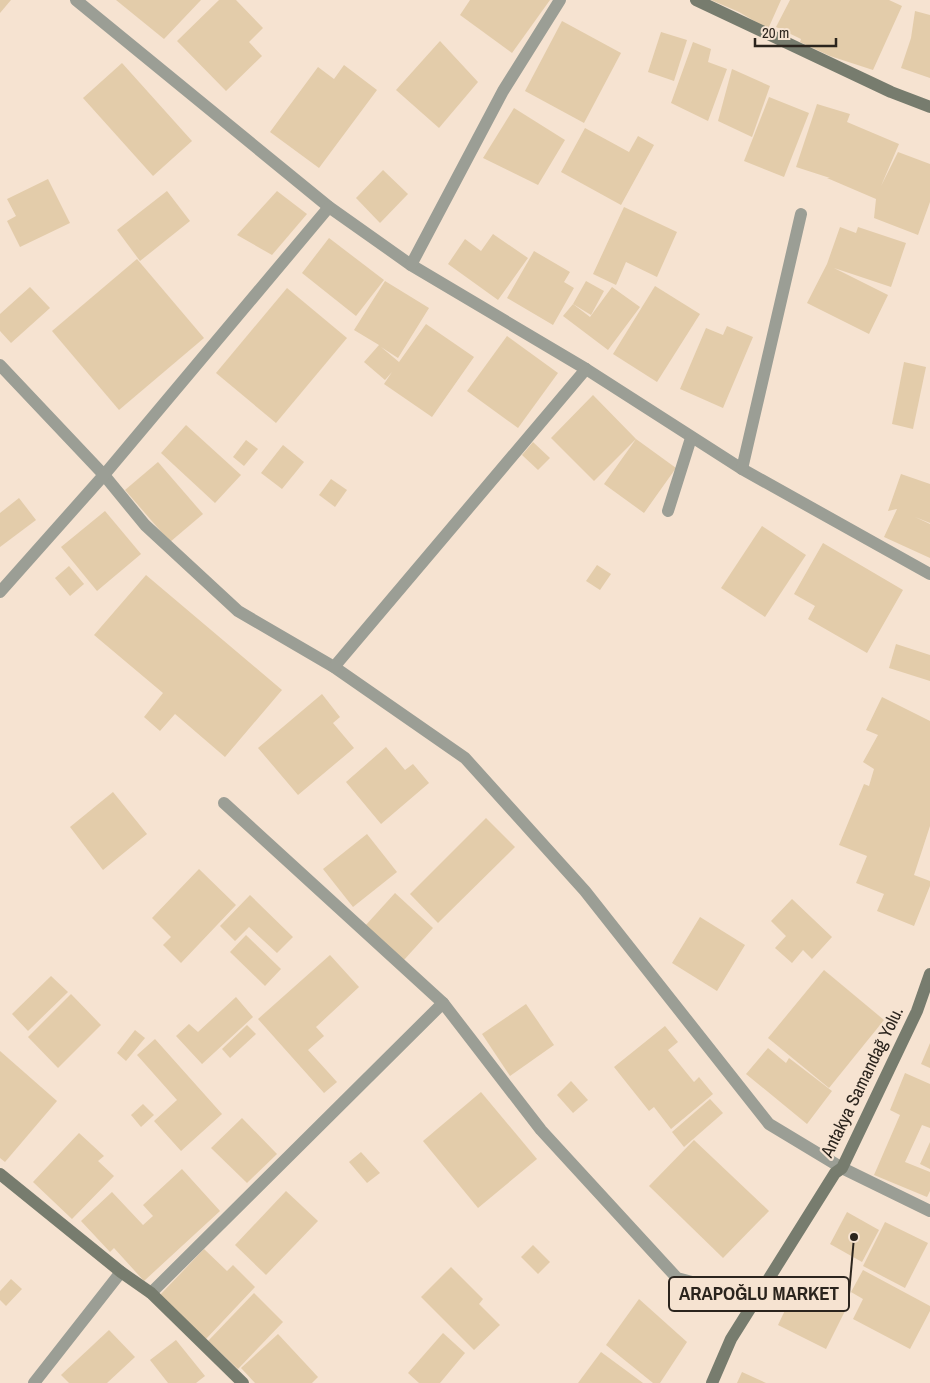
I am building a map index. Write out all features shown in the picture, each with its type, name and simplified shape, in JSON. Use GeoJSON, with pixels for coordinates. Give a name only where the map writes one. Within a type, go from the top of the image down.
{"type":"FeatureCollection","features":[{"type":"Feature","properties":{"kind":"street"},"geometry":{"type":"LineString","coordinates":[[76,0],[329,207],[411,265],[586,369],[742,469],[930,574]]}},
{"type":"Feature","properties":{"kind":"street"},"geometry":{"type":"LineString","coordinates":[[411,265],[503,91],[560,0]]}},
{"type":"Feature","properties":{"kind":"street"},"geometry":{"type":"LineString","coordinates":[[696,0],[891,92],[930,107]]}},
{"type":"Feature","properties":{"kind":"street"},"geometry":{"type":"LineString","coordinates":[[0,592],[104,475],[329,207]]}},
{"type":"Feature","properties":{"kind":"street"},"geometry":{"type":"LineString","coordinates":[[742,469],[801,214]]}},
{"type":"Feature","properties":{"kind":"street"},"geometry":{"type":"LineString","coordinates":[[0,365],[104,475],[145,525],[238,611],[334,667],[465,758],[585,891],[769,1124],[842,1168],[930,1210]]}},
{"type":"Feature","properties":{"kind":"street"},"geometry":{"type":"LineString","coordinates":[[334,667],[586,369]]}},
{"type":"Feature","properties":{"kind":"street"},"geometry":{"type":"LineString","coordinates":[[668,511],[691,438]]}},
{"type":"Feature","properties":{"kind":"street"},"geometry":{"type":"LineString","coordinates":[[224,803],[443,1003],[541,1130],[677,1278],[756,1299]]}},
{"type":"Feature","properties":{"kind":"street","name":"Antakya Samandağ Yolu."},"geometry":{"type":"LineString","coordinates":[[712,1383],[731,1339],[835,1173],[842,1168],[917,1011],[930,974]]}},
{"type":"Feature","properties":{"kind":"street"},"geometry":{"type":"LineString","coordinates":[[151,1293],[443,1003]]}},
{"type":"Feature","properties":{"kind":"street"},"geometry":{"type":"LineString","coordinates":[[0,1174],[121,1272],[151,1293],[242,1383]]}},
{"type":"Feature","properties":{"kind":"street"},"geometry":{"type":"LineString","coordinates":[[34,1383],[121,1272]]}},
{"type":"Feature","properties":{"kind":"building"},"geometry":{"type":"Polygon","coordinates":[[[0,0],[11,0],[0,13],[0,0]]]}},
{"type":"Feature","properties":{"kind":"building"},"geometry":{"type":"Polygon","coordinates":[[[116,0],[201,0],[164,39],[116,0]]]}},
{"type":"Feature","properties":{"kind":"building"},"geometry":{"type":"Polygon","coordinates":[[[219,0],[236,0],[263,28],[249,42],[262,56],[226,91],[177,41],[219,0]]]}},
{"type":"Feature","properties":{"kind":"building"},"geometry":{"type":"Polygon","coordinates":[[[470,0],[550,0],[512,53],[460,15],[470,0]]]}},
{"type":"Feature","properties":{"kind":"building"},"geometry":{"type":"Polygon","coordinates":[[[711,0],[781,0],[768,29],[739,12],[711,0]]]}},
{"type":"Feature","properties":{"kind":"building"},"geometry":{"type":"Polygon","coordinates":[[[790,0],[889,0],[902,6],[873,70],[830,56],[800,42],[801,39],[776,27],[790,0]]]}},
{"type":"Feature","properties":{"kind":"building"},"geometry":{"type":"Polygon","coordinates":[[[915,11],[930,15],[930,78],[901,68],[911,38],[915,11]]]}},
{"type":"Feature","properties":{"kind":"building"},"geometry":{"type":"Polygon","coordinates":[[[562,21],[621,53],[584,123],[525,91],[562,21]]]}},
{"type":"Feature","properties":{"kind":"building"},"geometry":{"type":"Polygon","coordinates":[[[661,32],[687,40],[674,81],[648,72],[661,32]]]}},
{"type":"Feature","properties":{"kind":"building"},"geometry":{"type":"Polygon","coordinates":[[[440,41],[478,82],[439,128],[396,90],[440,41]]]}},
{"type":"Feature","properties":{"kind":"building"},"geometry":{"type":"Polygon","coordinates":[[[693,42],[711,49],[708,62],[727,69],[708,121],[671,103],[693,42]]]}},
{"type":"Feature","properties":{"kind":"building"},"geometry":{"type":"Polygon","coordinates":[[[122,63],[192,141],[153,176],[83,98],[122,63]]]}},
{"type":"Feature","properties":{"kind":"building"},"geometry":{"type":"Polygon","coordinates":[[[344,65],[377,90],[319,168],[270,132],[318,67],[334,79],[344,65]]]}},
{"type":"Feature","properties":{"kind":"building"},"geometry":{"type":"Polygon","coordinates":[[[732,69],[770,86],[752,137],[718,121],[732,69]]]}},
{"type":"Feature","properties":{"kind":"building"},"geometry":{"type":"Polygon","coordinates":[[[769,97],[809,113],[784,177],[744,161],[769,97]]]}},
{"type":"Feature","properties":{"kind":"building"},"geometry":{"type":"Polygon","coordinates":[[[817,104],[850,114],[847,122],[899,144],[881,186],[898,152],[930,164],[930,202],[918,235],[874,218],[876,199],[827,178],[830,178],[796,167],[817,104]]]}},
{"type":"Feature","properties":{"kind":"building"},"geometry":{"type":"Polygon","coordinates":[[[514,108],[565,140],[538,185],[483,158],[514,108]]]}},
{"type":"Feature","properties":{"kind":"building"},"geometry":{"type":"Polygon","coordinates":[[[585,128],[629,152],[638,136],[654,145],[621,205],[561,172],[585,128]]]}},
{"type":"Feature","properties":{"kind":"building"},"geometry":{"type":"Polygon","coordinates":[[[383,170],[408,194],[380,223],[356,198],[383,170]]]}},
{"type":"Feature","properties":{"kind":"building"},"geometry":{"type":"Polygon","coordinates":[[[48,179],[70,223],[20,247],[7,221],[16,216],[7,199],[48,179]]]}},
{"type":"Feature","properties":{"kind":"building"},"geometry":{"type":"Polygon","coordinates":[[[167,191],[190,221],[140,261],[117,230],[167,191]]]}},
{"type":"Feature","properties":{"kind":"building"},"geometry":{"type":"Polygon","coordinates":[[[277,191],[307,214],[272,255],[237,235],[277,191]]]}},
{"type":"Feature","properties":{"kind":"building"},"geometry":{"type":"Polygon","coordinates":[[[624,207],[677,232],[657,277],[626,262],[616,285],[593,274],[624,207]]]}},
{"type":"Feature","properties":{"kind":"building"},"geometry":{"type":"Polygon","coordinates":[[[840,227],[856,233],[858,227],[906,243],[891,287],[834,268],[888,295],[869,334],[807,303],[827,264],[840,227]]]}},
{"type":"Feature","properties":{"kind":"building"},"geometry":{"type":"Polygon","coordinates":[[[493,234],[528,258],[498,300],[448,264],[465,239],[481,251],[493,234]]]}},
{"type":"Feature","properties":{"kind":"building"},"geometry":{"type":"Polygon","coordinates":[[[329,238],[384,280],[356,316],[302,273],[329,238]]]}},
{"type":"Feature","properties":{"kind":"building"},"geometry":{"type":"Polygon","coordinates":[[[534,251],[570,272],[564,282],[574,288],[553,325],[507,298],[534,251]]]}},
{"type":"Feature","properties":{"kind":"building"},"geometry":{"type":"Polygon","coordinates":[[[137,259],[204,338],[119,410],[52,331],[137,259]]]}},
{"type":"Feature","properties":{"kind":"building"},"geometry":{"type":"Polygon","coordinates":[[[385,281],[429,308],[398,358],[381,347],[399,362],[426,324],[474,357],[432,417],[384,384],[392,372],[385,380],[364,362],[379,345],[354,330],[385,281]]]}},
{"type":"Feature","properties":{"kind":"building"},"geometry":{"type":"Polygon","coordinates":[[[586,281],[604,291],[591,315],[573,304],[586,281]]]}},
{"type":"Feature","properties":{"kind":"building"},"geometry":{"type":"Polygon","coordinates":[[[655,286],[700,314],[657,382],[613,354],[655,286]]]}},
{"type":"Feature","properties":{"kind":"building"},"geometry":{"type":"Polygon","coordinates":[[[30,287],[50,308],[11,343],[0,331],[0,314],[30,287]]]}},
{"type":"Feature","properties":{"kind":"building"},"geometry":{"type":"Polygon","coordinates":[[[612,287],[640,307],[608,350],[563,316],[573,304],[590,317],[612,287]]]}},
{"type":"Feature","properties":{"kind":"building"},"geometry":{"type":"Polygon","coordinates":[[[287,288],[347,338],[276,423],[216,373],[287,288]]]}},
{"type":"Feature","properties":{"kind":"building"},"geometry":{"type":"Polygon","coordinates":[[[727,326],[753,337],[723,408],[680,389],[706,328],[723,335],[727,326]]]}},
{"type":"Feature","properties":{"kind":"building"},"geometry":{"type":"Polygon","coordinates":[[[507,336],[558,373],[518,428],[467,391],[507,336]]]}},
{"type":"Feature","properties":{"kind":"building"},"geometry":{"type":"Polygon","coordinates":[[[904,362],[926,367],[913,429],[892,424],[904,362]]]}},
{"type":"Feature","properties":{"kind":"building"},"geometry":{"type":"Polygon","coordinates":[[[593,395],[636,439],[594,481],[551,438],[593,395]]]}},
{"type":"Feature","properties":{"kind":"building"},"geometry":{"type":"Polygon","coordinates":[[[186,425],[241,475],[215,503],[161,453],[186,425]]]}},
{"type":"Feature","properties":{"kind":"building"},"geometry":{"type":"Polygon","coordinates":[[[636,439],[676,468],[644,513],[604,484],[636,439]]]}},
{"type":"Feature","properties":{"kind":"building"},"geometry":{"type":"Polygon","coordinates":[[[246,440],[258,449],[244,466],[233,457],[246,440]]]}},
{"type":"Feature","properties":{"kind":"building"},"geometry":{"type":"Polygon","coordinates":[[[533,442],[550,458],[538,470],[522,455],[533,442]]]}},
{"type":"Feature","properties":{"kind":"building"},"geometry":{"type":"Polygon","coordinates":[[[283,445],[304,462],[282,489],[261,473],[283,445]]]}},
{"type":"Feature","properties":{"kind":"building"},"geometry":{"type":"Polygon","coordinates":[[[158,462],[203,514],[170,542],[125,490],[158,462]]]}},
{"type":"Feature","properties":{"kind":"building"},"geometry":{"type":"Polygon","coordinates":[[[901,474],[930,484],[930,523],[915,517],[930,524],[930,558],[884,537],[897,509],[888,511],[901,474]]]}},
{"type":"Feature","properties":{"kind":"building"},"geometry":{"type":"Polygon","coordinates":[[[331,479],[347,490],[335,507],[319,495],[331,479]]]}},
{"type":"Feature","properties":{"kind":"building"},"geometry":{"type":"Polygon","coordinates":[[[19,498],[36,520],[0,547],[0,513],[19,498]]]}},
{"type":"Feature","properties":{"kind":"building"},"geometry":{"type":"Polygon","coordinates":[[[105,511],[141,554],[97,591],[61,547],[105,511]]]}},
{"type":"Feature","properties":{"kind":"building"},"geometry":{"type":"Polygon","coordinates":[[[762,526],[806,555],[765,617],[721,588],[762,526]]]}},
{"type":"Feature","properties":{"kind":"building"},"geometry":{"type":"Polygon","coordinates":[[[823,543],[903,590],[867,653],[808,619],[815,606],[794,594],[823,543]]]}},
{"type":"Feature","properties":{"kind":"building"},"geometry":{"type":"Polygon","coordinates":[[[597,565],[611,574],[600,590],[586,581],[597,565]]]}},
{"type":"Feature","properties":{"kind":"building"},"geometry":{"type":"Polygon","coordinates":[[[69,566],[84,584],[70,596],[55,578],[69,566]]]}},
{"type":"Feature","properties":{"kind":"building"},"geometry":{"type":"Polygon","coordinates":[[[146,575],[282,690],[225,757],[175,714],[160,731],[144,717],[163,693],[94,635],[146,575]]]}},
{"type":"Feature","properties":{"kind":"building"},"geometry":{"type":"Polygon","coordinates":[[[896,644],[930,655],[930,681],[889,668],[896,644]]]}},
{"type":"Feature","properties":{"kind":"building"},"geometry":{"type":"Polygon","coordinates":[[[322,694],[340,717],[333,723],[354,748],[298,795],[258,748],[322,694]]]}},
{"type":"Feature","properties":{"kind":"building"},"geometry":{"type":"Polygon","coordinates":[[[882,697],[930,721],[930,826],[914,875],[930,881],[930,886],[914,926],[877,911],[884,894],[856,883],[867,856],[839,845],[864,784],[869,786],[874,769],[863,762],[878,735],[866,730],[882,697]]]}},
{"type":"Feature","properties":{"kind":"building"},"geometry":{"type":"Polygon","coordinates":[[[386,747],[405,770],[413,764],[429,783],[381,824],[346,782],[386,747]]]}},
{"type":"Feature","properties":{"kind":"building"},"geometry":{"type":"Polygon","coordinates":[[[113,792],[147,834],[103,870],[70,827],[113,792]]]}},
{"type":"Feature","properties":{"kind":"building"},"geometry":{"type":"Polygon","coordinates":[[[486,818],[515,847],[438,923],[410,894],[486,818]]]}},
{"type":"Feature","properties":{"kind":"building"},"geometry":{"type":"Polygon","coordinates":[[[367,834],[397,872],[353,907],[323,869],[367,834]]]}},
{"type":"Feature","properties":{"kind":"building"},"geometry":{"type":"Polygon","coordinates":[[[199,869],[236,905],[181,963],[163,945],[171,937],[152,918],[199,869]]]}},
{"type":"Feature","properties":{"kind":"building"},"geometry":{"type":"Polygon","coordinates":[[[395,893],[433,928],[403,961],[365,926],[395,893]]]}},
{"type":"Feature","properties":{"kind":"building"},"geometry":{"type":"Polygon","coordinates":[[[250,895],[293,937],[277,953],[249,927],[235,941],[220,926],[250,895]]]}},
{"type":"Feature","properties":{"kind":"building"},"geometry":{"type":"Polygon","coordinates":[[[792,899],[832,937],[812,959],[803,950],[792,963],[775,948],[786,936],[771,921],[792,899]]]}},
{"type":"Feature","properties":{"kind":"building"},"geometry":{"type":"Polygon","coordinates":[[[700,917],[745,945],[717,991],[672,963],[700,917]]]}},
{"type":"Feature","properties":{"kind":"building"},"geometry":{"type":"Polygon","coordinates":[[[246,935],[281,969],[265,986],[230,952],[246,935]]]}},
{"type":"Feature","properties":{"kind":"building"},"geometry":{"type":"Polygon","coordinates":[[[330,955],[359,987],[316,1027],[324,1036],[308,1050],[337,1082],[324,1093],[258,1019],[330,955]]]}},
{"type":"Feature","properties":{"kind":"building"},"geometry":{"type":"Polygon","coordinates":[[[824,970],[884,1020],[829,1088],[768,1038],[824,970]]]}},
{"type":"Feature","properties":{"kind":"building"},"geometry":{"type":"Polygon","coordinates":[[[51,976],[68,992],[28,1031],[12,1014],[51,976]]]}},
{"type":"Feature","properties":{"kind":"building"},"geometry":{"type":"Polygon","coordinates":[[[71,994],[101,1025],[58,1068],[28,1037],[71,994]]]}},
{"type":"Feature","properties":{"kind":"building"},"geometry":{"type":"Polygon","coordinates":[[[236,997],[253,1017],[202,1064],[176,1036],[189,1024],[198,1032],[236,997]]]}},
{"type":"Feature","properties":{"kind":"building"},"geometry":{"type":"Polygon","coordinates":[[[526,1004],[554,1045],[510,1076],[482,1034],[526,1004]]]}},
{"type":"Feature","properties":{"kind":"building"},"geometry":{"type":"Polygon","coordinates":[[[247,1025],[256,1034],[230,1058],[222,1049],[247,1025]]]}},
{"type":"Feature","properties":{"kind":"building"},"geometry":{"type":"Polygon","coordinates":[[[665,1026],[678,1042],[668,1050],[694,1082],[699,1077],[713,1094],[671,1129],[654,1107],[649,1111],[614,1067],[665,1026]]]}},
{"type":"Feature","properties":{"kind":"building"},"geometry":{"type":"Polygon","coordinates":[[[135,1030],[145,1038],[126,1061],[117,1053],[135,1030]]]}},
{"type":"Feature","properties":{"kind":"building"},"geometry":{"type":"Polygon","coordinates":[[[155,1039],[222,1114],[181,1151],[154,1121],[177,1100],[137,1055],[155,1039]]]}},
{"type":"Feature","properties":{"kind":"building"},"geometry":{"type":"Polygon","coordinates":[[[930,1043],[930,1068],[921,1064],[930,1043]]]}},
{"type":"Feature","properties":{"kind":"building"},"geometry":{"type":"Polygon","coordinates":[[[768,1048],[786,1063],[789,1058],[832,1091],[807,1124],[746,1074],[768,1048]]]}},
{"type":"Feature","properties":{"kind":"building"},"geometry":{"type":"Polygon","coordinates":[[[0,1051],[57,1101],[5,1162],[0,1158],[0,1051]]]}},
{"type":"Feature","properties":{"kind":"building"},"geometry":{"type":"Polygon","coordinates":[[[905,1073],[930,1084],[930,1128],[922,1125],[905,1162],[930,1172],[930,1191],[927,1197],[874,1175],[900,1115],[890,1110],[905,1073]]]}},
{"type":"Feature","properties":{"kind":"building"},"geometry":{"type":"Polygon","coordinates":[[[571,1081],[588,1100],[573,1113],[557,1095],[571,1081]]]}},
{"type":"Feature","properties":{"kind":"building"},"geometry":{"type":"Polygon","coordinates":[[[481,1092],[537,1159],[478,1208],[423,1141],[481,1092]]]}},
{"type":"Feature","properties":{"kind":"building"},"geometry":{"type":"Polygon","coordinates":[[[710,1099],[723,1113],[684,1147],[672,1132],[710,1099]]]}},
{"type":"Feature","properties":{"kind":"building"},"geometry":{"type":"Polygon","coordinates":[[[143,1104],[154,1115],[141,1127],[131,1115],[143,1104]]]}},
{"type":"Feature","properties":{"kind":"building"},"geometry":{"type":"Polygon","coordinates":[[[242,1118],[277,1154],[247,1183],[211,1148],[242,1118]]]}},
{"type":"Feature","properties":{"kind":"building"},"geometry":{"type":"Polygon","coordinates":[[[79,1133],[104,1156],[98,1161],[114,1176],[72,1219],[33,1182],[79,1133]]]}},
{"type":"Feature","properties":{"kind":"building"},"geometry":{"type":"Polygon","coordinates":[[[694,1140],[769,1211],[723,1258],[649,1186],[694,1140]]]}},
{"type":"Feature","properties":{"kind":"building"},"geometry":{"type":"Polygon","coordinates":[[[930,1142],[930,1169],[920,1164],[930,1142]]]}},
{"type":"Feature","properties":{"kind":"building"},"geometry":{"type":"Polygon","coordinates":[[[361,1152],[380,1173],[367,1183],[349,1162],[361,1152]]]}},
{"type":"Feature","properties":{"kind":"building"},"geometry":{"type":"Polygon","coordinates":[[[182,1169],[220,1211],[144,1281],[114,1248],[110,1252],[81,1221],[112,1192],[143,1225],[153,1216],[143,1205],[182,1169]]]}},
{"type":"Feature","properties":{"kind":"building"},"geometry":{"type":"Polygon","coordinates":[[[286,1191],[318,1221],[266,1275],[235,1245],[286,1191]]]}},
{"type":"Feature","properties":{"kind":"building"},"geometry":{"type":"Polygon","coordinates":[[[847,1212],[879,1230],[862,1262],[830,1244],[847,1212]]]}},
{"type":"Feature","properties":{"kind":"building"},"geometry":{"type":"Polygon","coordinates":[[[885,1222],[928,1243],[905,1288],[863,1266],[885,1222]]]}},
{"type":"Feature","properties":{"kind":"building"},"geometry":{"type":"Polygon","coordinates":[[[533,1245],[550,1262],[538,1274],[521,1257],[533,1245]]]}},
{"type":"Feature","properties":{"kind":"building"},"geometry":{"type":"Polygon","coordinates":[[[204,1249],[227,1271],[233,1265],[255,1287],[206,1339],[160,1295],[204,1249]]]}},
{"type":"Feature","properties":{"kind":"building"},"geometry":{"type":"Polygon","coordinates":[[[451,1267],[483,1299],[479,1304],[500,1325],[474,1350],[421,1297],[451,1267]]]}},
{"type":"Feature","properties":{"kind":"building"},"geometry":{"type":"Polygon","coordinates":[[[863,1270],[930,1306],[930,1311],[910,1349],[853,1319],[863,1299],[851,1292],[863,1270]]]}},
{"type":"Feature","properties":{"kind":"building"},"geometry":{"type":"Polygon","coordinates":[[[11,1279],[22,1289],[6,1306],[0,1300],[0,1291],[11,1279]]]}},
{"type":"Feature","properties":{"kind":"building"},"geometry":{"type":"Polygon","coordinates":[[[799,1281],[848,1305],[826,1349],[778,1325],[799,1281]]]}},
{"type":"Feature","properties":{"kind":"building"},"geometry":{"type":"Polygon","coordinates":[[[254,1293],[283,1322],[238,1369],[208,1341],[254,1293]]]}},
{"type":"Feature","properties":{"kind":"building"},"geometry":{"type":"Polygon","coordinates":[[[639,1299],[687,1342],[660,1383],[653,1383],[606,1345],[639,1299]]]}},
{"type":"Feature","properties":{"kind":"building"},"geometry":{"type":"Polygon","coordinates":[[[109,1330],[135,1357],[107,1383],[69,1383],[61,1375],[109,1330]]]}},
{"type":"Feature","properties":{"kind":"building"},"geometry":{"type":"Polygon","coordinates":[[[443,1333],[465,1353],[440,1383],[419,1383],[408,1373],[443,1333]]]}},
{"type":"Feature","properties":{"kind":"building"},"geometry":{"type":"Polygon","coordinates":[[[278,1334],[318,1377],[312,1383],[255,1383],[241,1368],[278,1334]]]}},
{"type":"Feature","properties":{"kind":"building"},"geometry":{"type":"Polygon","coordinates":[[[176,1340],[205,1376],[196,1383],[168,1383],[150,1360],[176,1340]]]}},
{"type":"Feature","properties":{"kind":"building"},"geometry":{"type":"Polygon","coordinates":[[[601,1352],[643,1383],[578,1383],[601,1352]]]}},
{"type":"Feature","properties":{"kind":"building"},"geometry":{"type":"Polygon","coordinates":[[[742,1372],[766,1383],[737,1383],[742,1372]]]}},
{"type":"Feature","properties":{"kind":"place","name":"ARAPOĞLU MARKET"},"geometry":{"type":"Point","coordinates":[854,1237]}}]}
